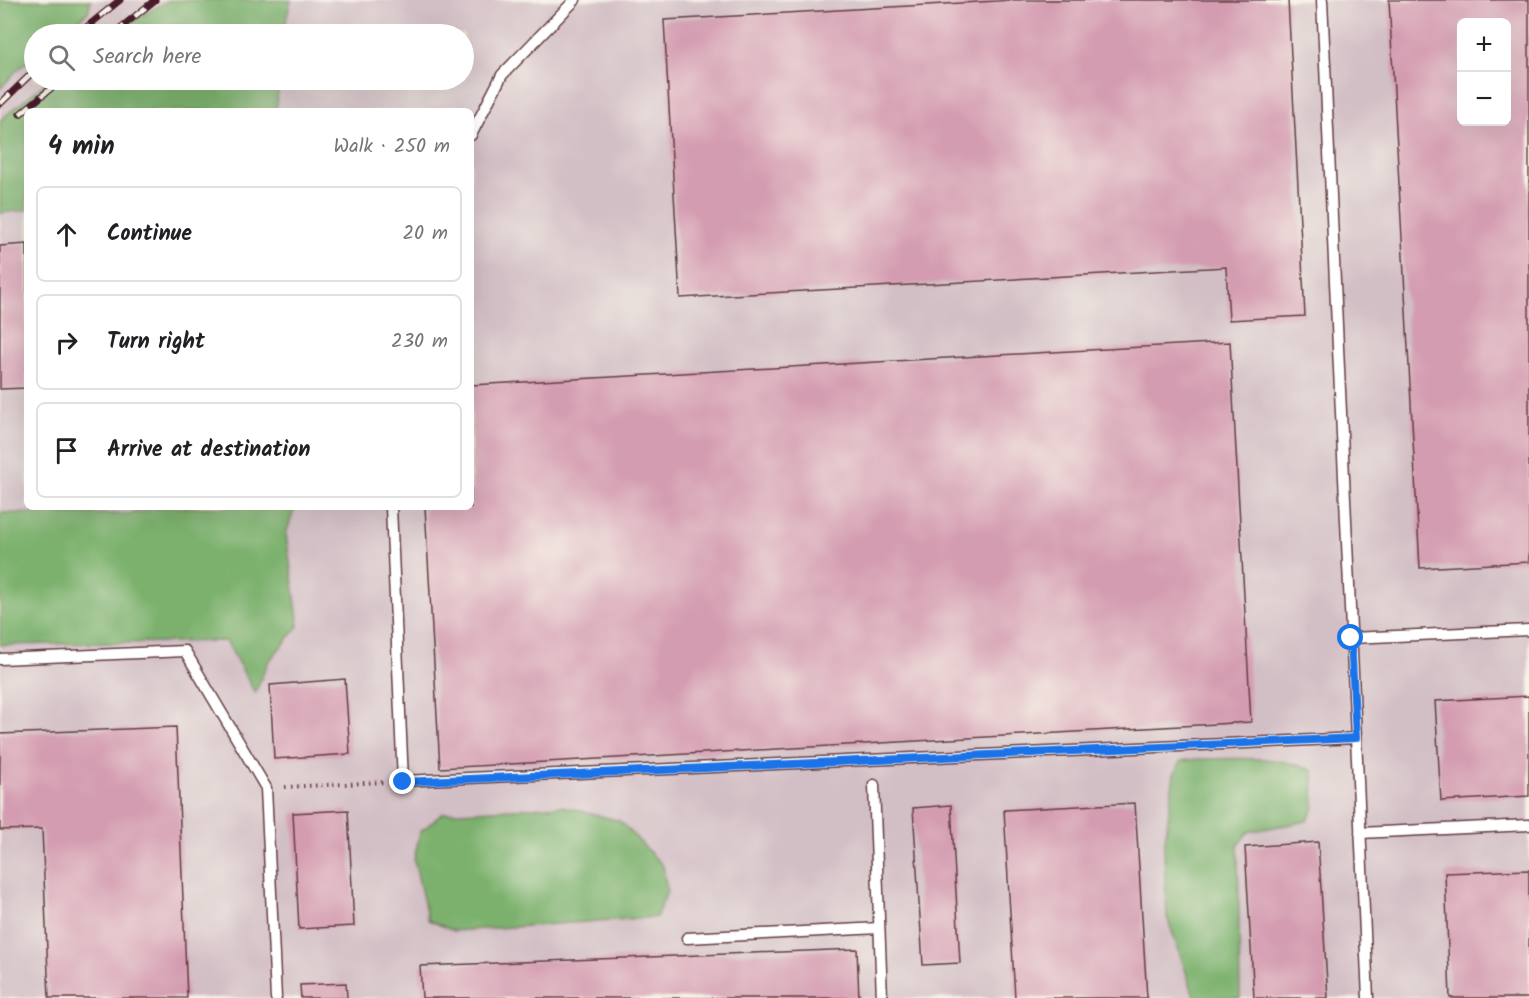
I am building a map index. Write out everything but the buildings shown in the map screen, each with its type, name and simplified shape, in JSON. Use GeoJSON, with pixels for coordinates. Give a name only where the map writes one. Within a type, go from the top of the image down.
{"type":"FeatureCollection","features":[{"type":"Feature","properties":{"kind":"lane"},"geometry":{"type":"LineString","coordinates":[[474,129],[502,75],[575,0]]}},
{"type":"Feature","properties":{"kind":"lane"},"geometry":{"type":"LineString","coordinates":[[1322,0],[1368,998]]}},
{"type":"Feature","properties":{"kind":"lane"},"geometry":{"type":"LineString","coordinates":[[391,510],[403,782],[1356,738]]}},
{"type":"Feature","properties":{"kind":"lane"},"geometry":{"type":"LineString","coordinates":[[1351,638],[1529,630]]}},
{"type":"Feature","properties":{"kind":"lane"},"geometry":{"type":"LineString","coordinates":[[0,659],[185,651],[266,788],[276,998]]}},
{"type":"Feature","properties":{"kind":"lane"},"geometry":{"type":"LineString","coordinates":[[874,785],[882,998]]}},
{"type":"Feature","properties":{"kind":"lane"},"geometry":{"type":"LineString","coordinates":[[1360,833],[1529,825]]}},
{"type":"Feature","properties":{"kind":"lane"},"geometry":{"type":"LineString","coordinates":[[687,938],[879,928]]}},
{"type":"Feature","properties":{"kind":"path"},"geometry":{"type":"LineString","coordinates":[[266,788],[403,782]]}},
{"type":"Feature","properties":{"kind":"shaded area"},"geometry":{"type":"Polygon","coordinates":[[[0,0],[1529,0],[1529,998],[0,998],[0,0]]]}},
{"type":"Feature","properties":{"kind":"green space"},"geometry":{"type":"Polygon","coordinates":[[[0,0],[91,0],[88,12],[73,24],[24,24],[24,64],[0,89],[0,0]]]}},
{"type":"Feature","properties":{"kind":"green space"},"geometry":{"type":"Polygon","coordinates":[[[169,0],[291,0],[285,24],[127,24],[169,0]]]}},
{"type":"Feature","properties":{"kind":"green space"},"geometry":{"type":"Polygon","coordinates":[[[37,90],[278,90],[276,108],[24,108],[24,210],[0,213],[0,120],[37,90]]]}},
{"type":"Feature","properties":{"kind":"green space"},"geometry":{"type":"Polygon","coordinates":[[[150,510],[294,510],[286,534],[299,626],[268,662],[255,693],[226,641],[0,645],[0,513],[127,514],[150,510]]]}},
{"type":"Feature","properties":{"kind":"green space"},"geometry":{"type":"Polygon","coordinates":[[[1197,759],[1270,760],[1313,771],[1314,808],[1307,821],[1248,832],[1238,845],[1240,998],[1195,998],[1167,917],[1164,848],[1174,774],[1181,761],[1197,759]]]}},
{"type":"Feature","properties":{"kind":"green space"},"geometry":{"type":"Polygon","coordinates":[[[562,806],[620,821],[663,866],[667,892],[656,917],[454,931],[428,920],[414,860],[420,832],[443,813],[562,806]]]}},
{"type":"Feature","properties":{"kind":"railway"},"geometry":{"type":"LineString","coordinates":[[90,24],[120,0]]}},
{"type":"Feature","properties":{"kind":"railway"},"geometry":{"type":"LineString","coordinates":[[125,24],[155,0]]}},
{"type":"Feature","properties":{"kind":"railway"},"geometry":{"type":"LineString","coordinates":[[0,104],[24,81]]}},
{"type":"Feature","properties":{"kind":"railway"},"geometry":{"type":"LineString","coordinates":[[27,108],[49,90]]}},
{"type":"Feature","properties":{"kind":"railway"},"geometry":{"type":"LineString","coordinates":[[20,114],[24,111]]}},
{"type":"Feature","properties":{"kind":"route"},"geometry":{"type":"LineString","coordinates":[[403,782],[1356,738],[1351,638]]}}]}
